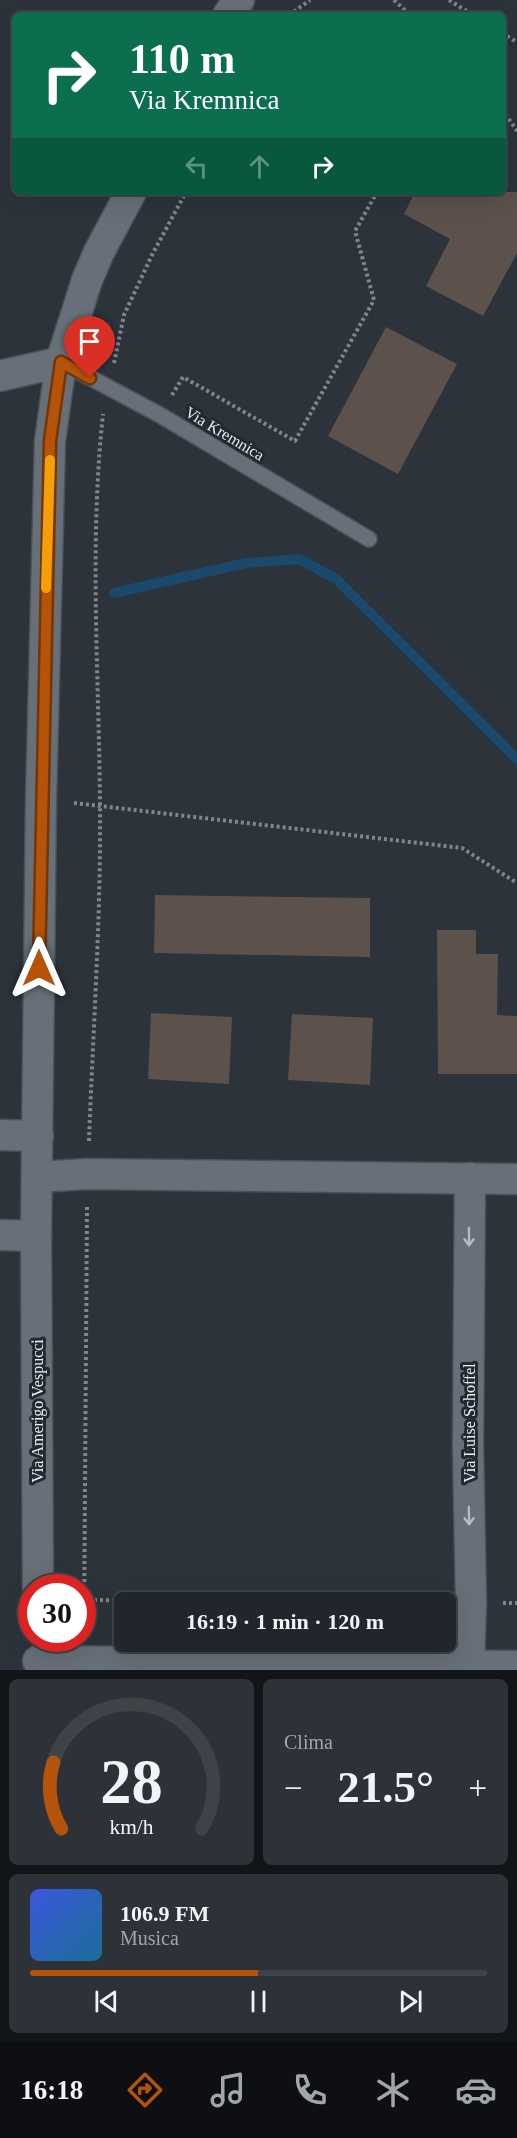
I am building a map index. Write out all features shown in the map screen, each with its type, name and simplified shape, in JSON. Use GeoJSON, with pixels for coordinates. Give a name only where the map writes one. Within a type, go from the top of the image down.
{"type":"FeatureCollection","features":[{"type":"Feature","properties":{"kind":"street","name":"Via Amerigo Vespucci"},"geometry":{"type":"LineString","coordinates":[[38,1574],[36,1236],[41,800],[50,441],[61,362],[99,252],[129,195]]}},
{"type":"Feature","properties":{"kind":"street"},"geometry":{"type":"LineString","coordinates":[[0,376],[61,362]]}},
{"type":"Feature","properties":{"kind":"street"},"geometry":{"type":"LineString","coordinates":[[0,1135],[38,1136]]}},
{"type":"Feature","properties":{"kind":"street"},"geometry":{"type":"LineString","coordinates":[[37,1177],[88,1174],[517,1179]]}},
{"type":"Feature","properties":{"kind":"street","name":"Via Luise Schoffel"},"geometry":{"type":"LineString","coordinates":[[469,1667],[471,1602],[468,1447],[470,1178]]}},
{"type":"Feature","properties":{"kind":"street"},"geometry":{"type":"LineString","coordinates":[[0,1235],[36,1236]]}},
{"type":"Feature","properties":{"kind":"street"},"geometry":{"type":"LineString","coordinates":[[38,1656],[84,1662],[517,1666]]}},
{"type":"Feature","properties":{"kind":"lane","name":"Via Kremnica"},"geometry":{"type":"LineString","coordinates":[[61,362],[160,415],[369,539]]}},
{"type":"Feature","properties":{"kind":"path"},"geometry":{"type":"LineString","coordinates":[[293,12],[310,0]]}},
{"type":"Feature","properties":{"kind":"path"},"geometry":{"type":"LineString","coordinates":[[394,0],[407,12]]}},
{"type":"Feature","properties":{"kind":"path"},"geometry":{"type":"LineString","coordinates":[[449,0],[468,12]]}},
{"type":"Feature","properties":{"kind":"path"},"geometry":{"type":"LineString","coordinates":[[506,115],[517,131]]}},
{"type":"Feature","properties":{"kind":"path"},"geometry":{"type":"LineString","coordinates":[[83,1574],[88,1174],[100,806],[94,633],[97,469],[109,389],[124,315],[152,255],[184,195]]}},
{"type":"Feature","properties":{"kind":"path"},"geometry":{"type":"LineString","coordinates":[[160,415],[183,377],[295,441],[374,300],[355,231],[375,195]]}},
{"type":"Feature","properties":{"kind":"path"},"geometry":{"type":"LineString","coordinates":[[41,800],[462,848],[517,884]]}},
{"type":"Feature","properties":{"kind":"path"},"geometry":{"type":"LineString","coordinates":[[96,1600],[114,1600]]}},
{"type":"Feature","properties":{"kind":"path"},"geometry":{"type":"LineString","coordinates":[[84,1652],[84,1662]]}},
{"type":"Feature","properties":{"kind":"building"},"geometry":{"type":"Polygon","coordinates":[[[506,192],[517,192],[517,253],[483,316],[426,286],[450,239],[404,214],[414,195],[506,195],[506,192]]]}},
{"type":"Feature","properties":{"kind":"building"},"geometry":{"type":"Polygon","coordinates":[[[386,327],[457,364],[398,474],[328,436],[386,327]]]}},
{"type":"Feature","properties":{"kind":"building"},"geometry":{"type":"Polygon","coordinates":[[[155,895],[370,898],[370,957],[154,953],[155,895]]]}},
{"type":"Feature","properties":{"kind":"building"},"geometry":{"type":"Polygon","coordinates":[[[437,930],[476,930],[476,954],[498,954],[497,1015],[517,1016],[517,1074],[438,1074],[437,930]]]}},
{"type":"Feature","properties":{"kind":"building"},"geometry":{"type":"Polygon","coordinates":[[[151,1013],[232,1017],[229,1084],[148,1079],[151,1013]]]}},
{"type":"Feature","properties":{"kind":"building"},"geometry":{"type":"Polygon","coordinates":[[[292,1014],[373,1018],[370,1085],[288,1080],[292,1014]]]}},
{"type":"Feature","properties":{"kind":"waterway"},"geometry":{"type":"LineString","coordinates":[[114,593],[246,563],[299,559],[336,579],[517,759]]}},
{"type":"Feature","properties":{"kind":"slow traffic"},"geometry":{"type":"LineString","coordinates":[[46,588],[50,460]]}},
{"type":"Feature","properties":{"kind":"route"},"geometry":{"type":"LineString","coordinates":[[39,968],[50,441],[61,362],[90,378]]}}]}
